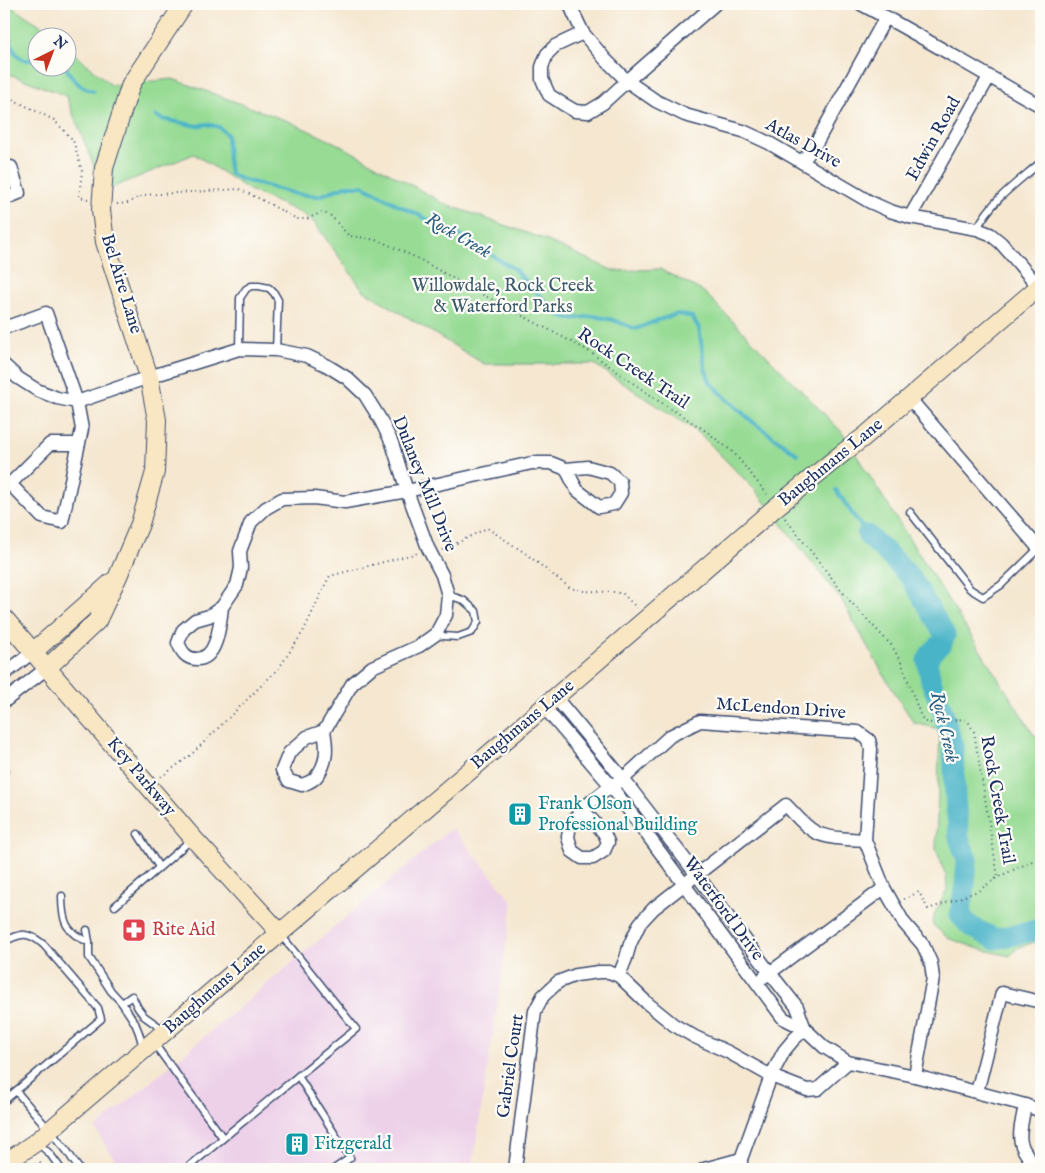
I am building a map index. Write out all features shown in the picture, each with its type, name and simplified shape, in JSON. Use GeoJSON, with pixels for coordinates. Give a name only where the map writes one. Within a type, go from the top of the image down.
{"type":"FeatureCollection","features":[{"type":"Feature","properties":{"kind":"main road","name":"Bel Aire Lane"},"geometry":{"type":"LineString","coordinates":[[47,668],[97,621],[140,524],[155,472],[158,420],[149,377],[105,242],[101,203],[104,168],[131,84],[184,4]]}},
{"type":"Feature","properties":{"kind":"main road","name":"Baughmans Lane"},"geometry":{"type":"LineString","coordinates":[[4,1164],[43,1136],[776,507],[864,437],[1040,286]]}},
{"type":"Feature","properties":{"kind":"main road","name":"Bel Aire Lane"},"geometry":{"type":"LineString","coordinates":[[33,652],[118,576]]}},
{"type":"Feature","properties":{"kind":"main road","name":"Key Parkway"},"geometry":{"type":"LineString","coordinates":[[4,618],[193,838],[280,933]]}},
{"type":"Feature","properties":{"kind":"street","name":"Atlas Drive"},"geometry":{"type":"LineString","coordinates":[[570,4],[583,33],[605,59],[627,81],[656,101],[684,115],[743,131],[769,143],[870,202],[890,211],[910,218],[977,229],[990,234],[1001,243],[1040,286]]}},
{"type":"Feature","properties":{"kind":"street"},"geometry":{"type":"LineString","coordinates":[[583,33],[555,46],[547,54],[542,66],[542,79],[549,95],[575,111],[588,112],[603,103],[715,4]]}},
{"type":"Feature","properties":{"kind":"street"},"geometry":{"type":"LineString","coordinates":[[861,4],[1041,106]]}},
{"type":"Feature","properties":{"kind":"street"},"geometry":{"type":"LineString","coordinates":[[802,162],[815,145],[886,17]]}},
{"type":"Feature","properties":{"kind":"street","name":"Edwin Road"},"geometry":{"type":"LineString","coordinates":[[910,218],[989,77]]}},
{"type":"Feature","properties":{"kind":"street"},"geometry":{"type":"LineString","coordinates":[[4,170],[11,167],[19,193],[4,198]]}},
{"type":"Feature","properties":{"kind":"street"},"geometry":{"type":"LineString","coordinates":[[4,328],[46,313],[77,402],[82,429],[79,444],[62,522],[42,517],[10,484],[50,444],[79,444]]}},
{"type":"Feature","properties":{"kind":"street","name":"Dulaney Mill Drive"},"geometry":{"type":"LineString","coordinates":[[77,402],[239,349],[276,350],[306,356],[326,365],[347,378],[365,395],[392,443],[428,548],[442,575],[448,595],[446,615],[436,634]]}},
{"type":"Feature","properties":{"kind":"street"},"geometry":{"type":"LineString","coordinates":[[4,366],[37,390],[57,398],[77,402]]}},
{"type":"Feature","properties":{"kind":"street"},"geometry":{"type":"LineString","coordinates":[[909,398],[1040,550]]}},
{"type":"Feature","properties":{"kind":"street"},"geometry":{"type":"LineString","coordinates":[[222,607],[237,585],[241,568],[240,551],[251,522],[266,508],[282,499],[314,498],[345,502],[407,491],[532,463],[551,463],[566,470]]}},
{"type":"Feature","properties":{"kind":"street"},"geometry":{"type":"LineString","coordinates":[[324,731],[352,684],[372,667],[419,646],[436,634]]}},
{"type":"Feature","properties":{"kind":"street","name":"Bel Aire Lane"},"geometry":{"type":"LineString","coordinates":[[4,674],[33,652]]}},
{"type":"Feature","properties":{"kind":"street","name":"Bel Aire Lane"},"geometry":{"type":"LineString","coordinates":[[4,700],[47,668]]}},
{"type":"Feature","properties":{"kind":"street","name":"Waterford Drive"},"geometry":{"type":"LineString","coordinates":[[550,702],[623,779],[797,1007],[805,1029]]}},
{"type":"Feature","properties":{"kind":"street","name":"Waterford Drive"},"geometry":{"type":"LineString","coordinates":[[550,702],[756,984],[783,1018],[805,1029],[824,1047],[848,1062],[915,1076],[1026,1105],[1041,1111]]}},
{"type":"Feature","properties":{"kind":"street","name":"McLendon Drive"},"geometry":{"type":"LineString","coordinates":[[582,809],[623,779],[670,736],[700,721],[858,732],[869,740],[871,749],[865,840],[884,888],[904,923],[923,945],[931,963],[933,978],[915,1076]]}},
{"type":"Feature","properties":{"kind":"street"},"geometry":{"type":"LineString","coordinates":[[848,1062],[818,1089],[807,1090],[771,1076],[674,1025],[647,1003],[619,976],[630,944],[640,923],[654,908],[786,805],[802,822],[816,832],[828,836],[865,840]]}},
{"type":"Feature","properties":{"kind":"street"},"geometry":{"type":"LineString","coordinates":[[756,984],[884,888]]}},
{"type":"Feature","properties":{"kind":"street","name":"Gabriel Court"},"geometry":{"type":"LineString","coordinates":[[515,1169],[535,1011],[543,996],[558,982],[576,975],[610,972],[619,976]]}},
{"type":"Feature","properties":{"kind":"street"},"geometry":{"type":"LineString","coordinates":[[977,1092],[1002,993],[1041,1002]]}},
{"type":"Feature","properties":{"kind":"street"},"geometry":{"type":"LineString","coordinates":[[704,1169],[741,1164],[771,1076],[784,1051],[805,1029]]}},
{"type":"Feature","properties":{"kind":"street"},"geometry":{"type":"LineString","coordinates":[[1026,1105],[1019,1134],[1022,1148],[1039,1169]]}},
{"type":"Feature","properties":{"kind":"lane"},"geometry":{"type":"LineString","coordinates":[[977,229],[994,203],[1041,162]]}},
{"type":"Feature","properties":{"kind":"lane"},"geometry":{"type":"LineString","coordinates":[[239,349],[240,298],[246,289],[251,286],[259,286],[269,288],[278,300],[276,350]]}},
{"type":"Feature","properties":{"kind":"lane"},"geometry":{"type":"LineString","coordinates":[[910,512],[970,589],[983,598],[1001,585],[1040,550]]}},
{"type":"Feature","properties":{"kind":"lane"},"geometry":{"type":"LineString","coordinates":[[436,634],[458,637],[472,632],[478,622],[476,611],[463,600],[448,595]]}},
{"type":"Feature","properties":{"kind":"lane"},"geometry":{"type":"LineString","coordinates":[[138,834],[159,867]]}},
{"type":"Feature","properties":{"kind":"lane"},"geometry":{"type":"LineString","coordinates":[[115,906],[193,838]]}},
{"type":"Feature","properties":{"kind":"lane"},"geometry":{"type":"LineString","coordinates":[[62,896],[64,922],[78,938],[89,942]]}},
{"type":"Feature","properties":{"kind":"lane"},"geometry":{"type":"LineString","coordinates":[[87,930],[89,957],[111,991],[122,1003],[139,1033],[154,1041]]}},
{"type":"Feature","properties":{"kind":"lane"},"geometry":{"type":"LineString","coordinates":[[186,1169],[356,1029],[280,933]]}},
{"type":"Feature","properties":{"kind":"lane"},"geometry":{"type":"LineString","coordinates":[[4,942],[26,934],[36,938],[98,1008],[101,1019],[4,1101]]}},
{"type":"Feature","properties":{"kind":"lane"},"geometry":{"type":"LineString","coordinates":[[122,1003],[132,996],[144,1016],[154,1041],[224,1138]]}},
{"type":"Feature","properties":{"kind":"lane"},"geometry":{"type":"LineString","coordinates":[[298,1076],[350,1158],[334,1169]]}},
{"type":"Feature","properties":{"kind":"lane"},"geometry":{"type":"LineString","coordinates":[[16,1091],[43,1136],[50,1154],[61,1169]]}},
{"type":"Feature","properties":{"kind":"lane"},"geometry":{"type":"LineString","coordinates":[[43,1136],[67,1151],[78,1169]]}},
{"type":"Feature","properties":{"kind":"path","name":"Rock Creek Trail"},"geometry":{"type":"LineString","coordinates":[[4,96],[54,120],[72,140],[82,171],[79,196],[101,203],[120,204],[128,203],[143,196],[239,189],[297,219],[307,219],[322,212],[331,216],[349,236],[382,242],[417,258],[472,290],[587,350],[654,398],[706,431],[734,453],[848,599],[892,646],[902,664],[921,717],[926,722],[938,723],[964,718],[969,723],[974,732],[998,877],[1041,857]]}},
{"type":"Feature","properties":{"kind":"path"},"geometry":{"type":"LineString","coordinates":[[149,786],[191,755],[279,668],[303,632],[330,576],[416,553],[428,548],[440,550],[448,548],[488,528],[525,553],[570,588],[582,591],[623,594],[646,620]]}},
{"type":"Feature","properties":{"kind":"path"},"geometry":{"type":"LineString","coordinates":[[893,904],[919,892],[928,909],[978,891],[998,877]]}},
{"type":"Feature","properties":{"kind":"path"},"geometry":{"type":"LineString","coordinates":[[26,1169],[40,1163],[40,1160]]}},
{"type":"Feature","properties":{"kind":"shaded area"},"geometry":{"type":"Polygon","coordinates":[[[452,828],[513,902],[472,1169],[121,1169],[95,1129],[452,828]]]}},
{"type":"Feature","properties":{"kind":"green space","name":"Willowdale, Rock Creek & Waterford Parks"},"geometry":{"type":"Polygon","coordinates":[[[4,4],[7,4],[44,28],[28,28],[28,78],[78,78],[78,57],[111,85],[173,79],[288,121],[340,145],[445,204],[541,238],[614,271],[660,269],[704,292],[841,431],[1034,735],[1041,736],[1041,940],[1017,948],[1010,956],[979,949],[948,938],[933,925],[934,915],[947,890],[946,876],[936,849],[940,729],[914,723],[886,679],[842,601],[756,491],[700,434],[594,364],[484,364],[363,290],[313,221],[301,213],[251,191],[194,154],[104,191],[66,96],[4,72],[4,4]]]}},
{"type":"Feature","properties":{"kind":"waterway","name":"Rock Creek"},"geometry":{"type":"LineString","coordinates":[[4,29],[15,52],[24,60],[28,60]]}},
{"type":"Feature","properties":{"kind":"waterway","name":"Rock Creek"},"geometry":{"type":"LineString","coordinates":[[73,78],[84,87],[93,91]]}},
{"type":"Feature","properties":{"kind":"waterway","name":"Rock Creek"},"geometry":{"type":"LineString","coordinates":[[156,116],[197,126],[206,124],[219,127],[227,135],[230,173],[240,179],[296,194],[319,196],[346,186],[364,186],[458,234],[514,269],[559,315],[571,319],[594,316],[613,320],[636,329],[678,314],[692,317],[699,328],[705,368],[710,382],[753,422],[797,454]]}},
{"type":"Feature","properties":{"kind":"waterway","name":"Rock Creek"},"geometry":{"type":"LineString","coordinates":[[836,490],[867,535]]}},
{"type":"Feature","properties":{"kind":"waterway","name":"Rock Creek"},"geometry":{"type":"LineString","coordinates":[[867,535],[911,578],[945,635],[942,643],[931,653],[927,661],[931,681],[953,746],[959,838],[967,860],[960,915],[970,926],[995,939],[1041,929]]}},
{"type":"Feature","properties":{"kind":"place","name":"Frank Olson Professional Building"},"geometry":{"type":"Point","coordinates":[520,814]}},
{"type":"Feature","properties":{"kind":"place","name":"Rite Aid"},"geometry":{"type":"Point","coordinates":[134,930]}},
{"type":"Feature","properties":{"kind":"place","name":"Fitzgerald"},"geometry":{"type":"Point","coordinates":[297,1144]}}]}
